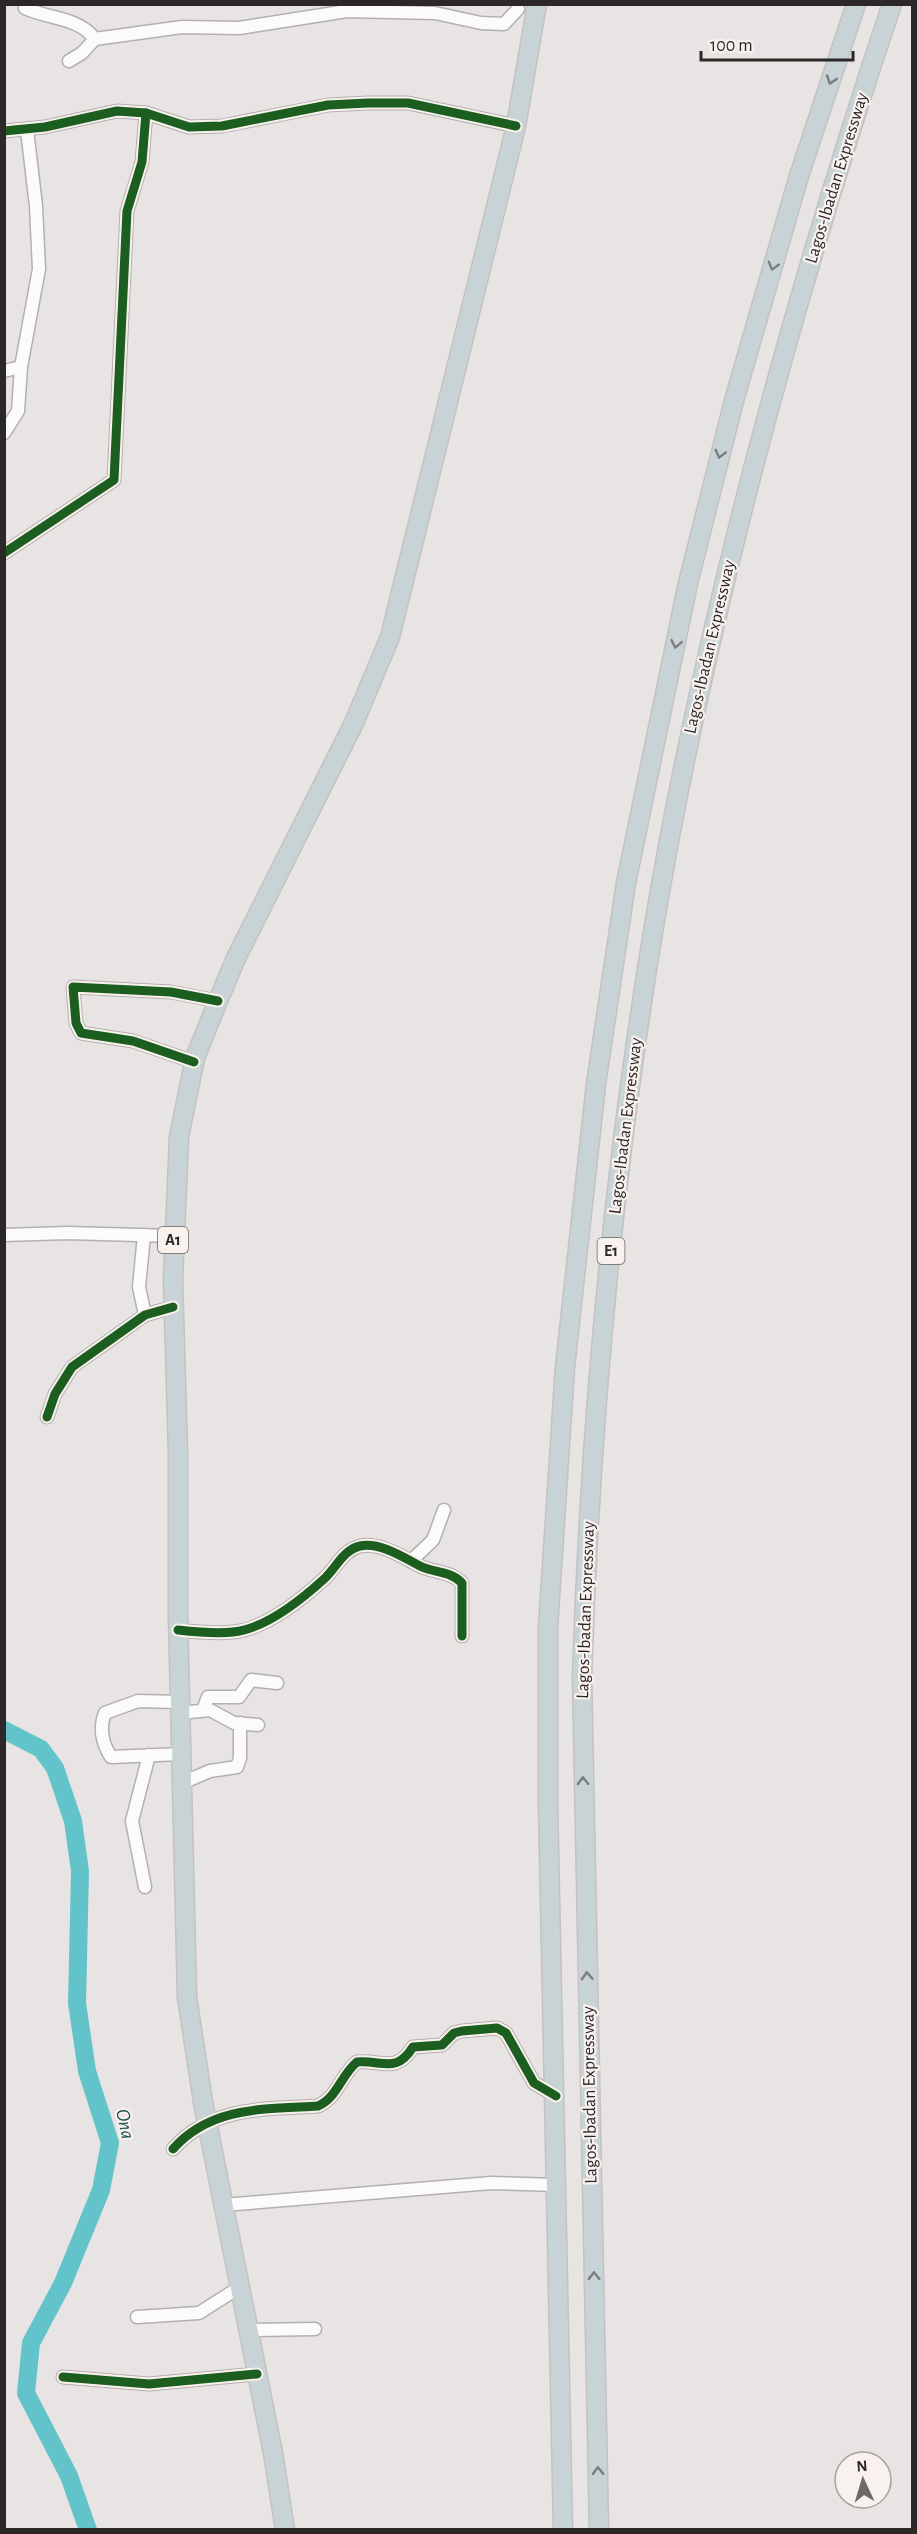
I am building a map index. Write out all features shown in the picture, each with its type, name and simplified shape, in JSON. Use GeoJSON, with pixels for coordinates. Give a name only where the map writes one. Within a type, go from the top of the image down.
{"type":"FeatureCollection","features":[{"type":"Feature","properties":{"kind":"highway","name":"A1"},"geometry":{"type":"LineString","coordinates":[[285,2529],[282,2501],[207,2122],[187,1997],[173,1307],[173,1236],[179,1137],[194,1062],[236,958],[353,725],[390,637],[516,126],[537,4]]}},
{"type":"Feature","properties":{"kind":"highway","name":"Lagos-Ibadan Expressway"},"geometry":{"type":"LineString","coordinates":[[564,2529],[548,1802],[548,1628],[557,1473],[573,1280],[602,1040],[626,883],[688,583],[738,386],[799,176],[856,4]]}},
{"type":"Feature","properties":{"kind":"highway","name":"Lagos-Ibadan Expressway"},"geometry":{"type":"LineString","coordinates":[[599,2529],[582,1677],[592,1477],[622,1152],[635,1048],[669,842],[733,546],[786,345],[892,4]]}},
{"type":"Feature","properties":{"kind":"street"},"geometry":{"type":"LineString","coordinates":[[25,8],[45,16],[61,17],[90,31],[95,39]]}},
{"type":"Feature","properties":{"kind":"street"},"geometry":{"type":"LineString","coordinates":[[69,61],[82,53],[95,39],[182,27],[239,28],[347,11],[435,13],[481,23],[504,24],[518,9]]}},
{"type":"Feature","properties":{"kind":"street"},"geometry":{"type":"LineString","coordinates":[[4,131],[27,130],[117,111],[146,113],[189,127],[222,126],[328,105],[408,103],[516,126]]}},
{"type":"Feature","properties":{"kind":"street"},"geometry":{"type":"LineString","coordinates":[[4,553],[114,480],[127,211],[142,162],[146,113]]}},
{"type":"Feature","properties":{"kind":"street"},"geometry":{"type":"LineString","coordinates":[[4,433],[18,411],[21,367],[39,261],[27,130]]}},
{"type":"Feature","properties":{"kind":"street"},"geometry":{"type":"LineString","coordinates":[[4,371],[21,367]]}},
{"type":"Feature","properties":{"kind":"street"},"geometry":{"type":"LineString","coordinates":[[194,1062],[133,1041],[81,1033],[76,1023],[73,987],[171,992],[218,1001]]}},
{"type":"Feature","properties":{"kind":"street"},"geometry":{"type":"LineString","coordinates":[[4,1235],[68,1233],[173,1236]]}},
{"type":"Feature","properties":{"kind":"street"},"geometry":{"type":"LineString","coordinates":[[144,1235],[139,1287],[145,1315]]}},
{"type":"Feature","properties":{"kind":"street"},"geometry":{"type":"LineString","coordinates":[[47,1417],[55,1394],[72,1367],[145,1315],[173,1307]]}},
{"type":"Feature","properties":{"kind":"street"},"geometry":{"type":"LineString","coordinates":[[411,1561],[433,1540],[444,1510]]}},
{"type":"Feature","properties":{"kind":"street"},"geometry":{"type":"LineString","coordinates":[[178,1630],[235,1632],[262,1622],[291,1605],[325,1578],[344,1554],[358,1546],[373,1544],[423,1568],[456,1577],[462,1583],[462,1636]]}},
{"type":"Feature","properties":{"kind":"street"},"geometry":{"type":"LineString","coordinates":[[203,1710],[208,1697],[239,1697],[250,1680],[277,1683]]}},
{"type":"Feature","properties":{"kind":"street"},"geometry":{"type":"LineString","coordinates":[[182,1754],[111,1757],[106,1749],[100,1724],[105,1713],[138,1701],[210,1710],[234,1723],[258,1725]]}},
{"type":"Feature","properties":{"kind":"street"},"geometry":{"type":"LineString","coordinates":[[182,1783],[210,1772],[237,1767],[240,1758],[240,1724]]}},
{"type":"Feature","properties":{"kind":"street"},"geometry":{"type":"LineString","coordinates":[[145,1887],[132,1821],[149,1755]]}},
{"type":"Feature","properties":{"kind":"street"},"geometry":{"type":"LineString","coordinates":[[173,2149],[185,2135],[207,2122],[241,2112],[318,2106],[328,2102],[348,2070],[357,2062],[395,2065],[405,2061],[413,2047],[442,2045],[454,2033],[462,2031],[497,2028],[506,2033],[534,2083],[556,2096]]}},
{"type":"Feature","properties":{"kind":"street"},"geometry":{"type":"LineString","coordinates":[[224,2205],[491,2183],[557,2185]]}},
{"type":"Feature","properties":{"kind":"street"},"geometry":{"type":"LineString","coordinates":[[137,2317],[199,2313],[240,2287]]}},
{"type":"Feature","properties":{"kind":"street"},"geometry":{"type":"LineString","coordinates":[[248,2330],[315,2329]]}},
{"type":"Feature","properties":{"kind":"street"},"geometry":{"type":"LineString","coordinates":[[63,2378],[149,2384],[257,2374]]}},
{"type":"Feature","properties":{"kind":"waterway","name":"Ona"},"geometry":{"type":"LineString","coordinates":[[4,1730],[41,1749],[55,1768],[73,1821],[80,1871],[77,2003],[87,2071],[110,2143],[101,2190],[63,2283],[31,2343],[26,2393],[69,2476],[88,2530]]}},
{"type":"Feature","properties":{"kind":"cycle path"},"geometry":{"type":"LineString","coordinates":[[4,131],[45,127],[117,111],[146,113],[189,127],[222,126],[328,105],[368,103],[408,103],[516,126]]}},
{"type":"Feature","properties":{"kind":"cycle path"},"geometry":{"type":"LineString","coordinates":[[4,553],[114,480],[127,211],[142,162],[146,113]]}},
{"type":"Feature","properties":{"kind":"cycle path"},"geometry":{"type":"LineString","coordinates":[[194,1062],[133,1041],[81,1033],[76,1023],[73,987],[171,992],[218,1001]]}},
{"type":"Feature","properties":{"kind":"cycle path"},"geometry":{"type":"LineString","coordinates":[[47,1417],[55,1394],[72,1367],[145,1315],[173,1307]]}},
{"type":"Feature","properties":{"kind":"cycle path"},"geometry":{"type":"LineString","coordinates":[[178,1630],[226,1633],[245,1630],[257,1625],[282,1612],[305,1596],[349,1551],[368,1545],[391,1551],[425,1568],[458,1579],[462,1583],[462,1636]]}},
{"type":"Feature","properties":{"kind":"cycle path"},"geometry":{"type":"LineString","coordinates":[[173,2149],[188,2135],[222,2117],[240,2112],[318,2106],[330,2098],[357,2062],[395,2063],[407,2055],[413,2047],[442,2045],[454,2033],[462,2031],[497,2028],[506,2033],[534,2083],[556,2096]]}},
{"type":"Feature","properties":{"kind":"cycle path"},"geometry":{"type":"LineString","coordinates":[[63,2377],[149,2384],[257,2374]]}}]}
